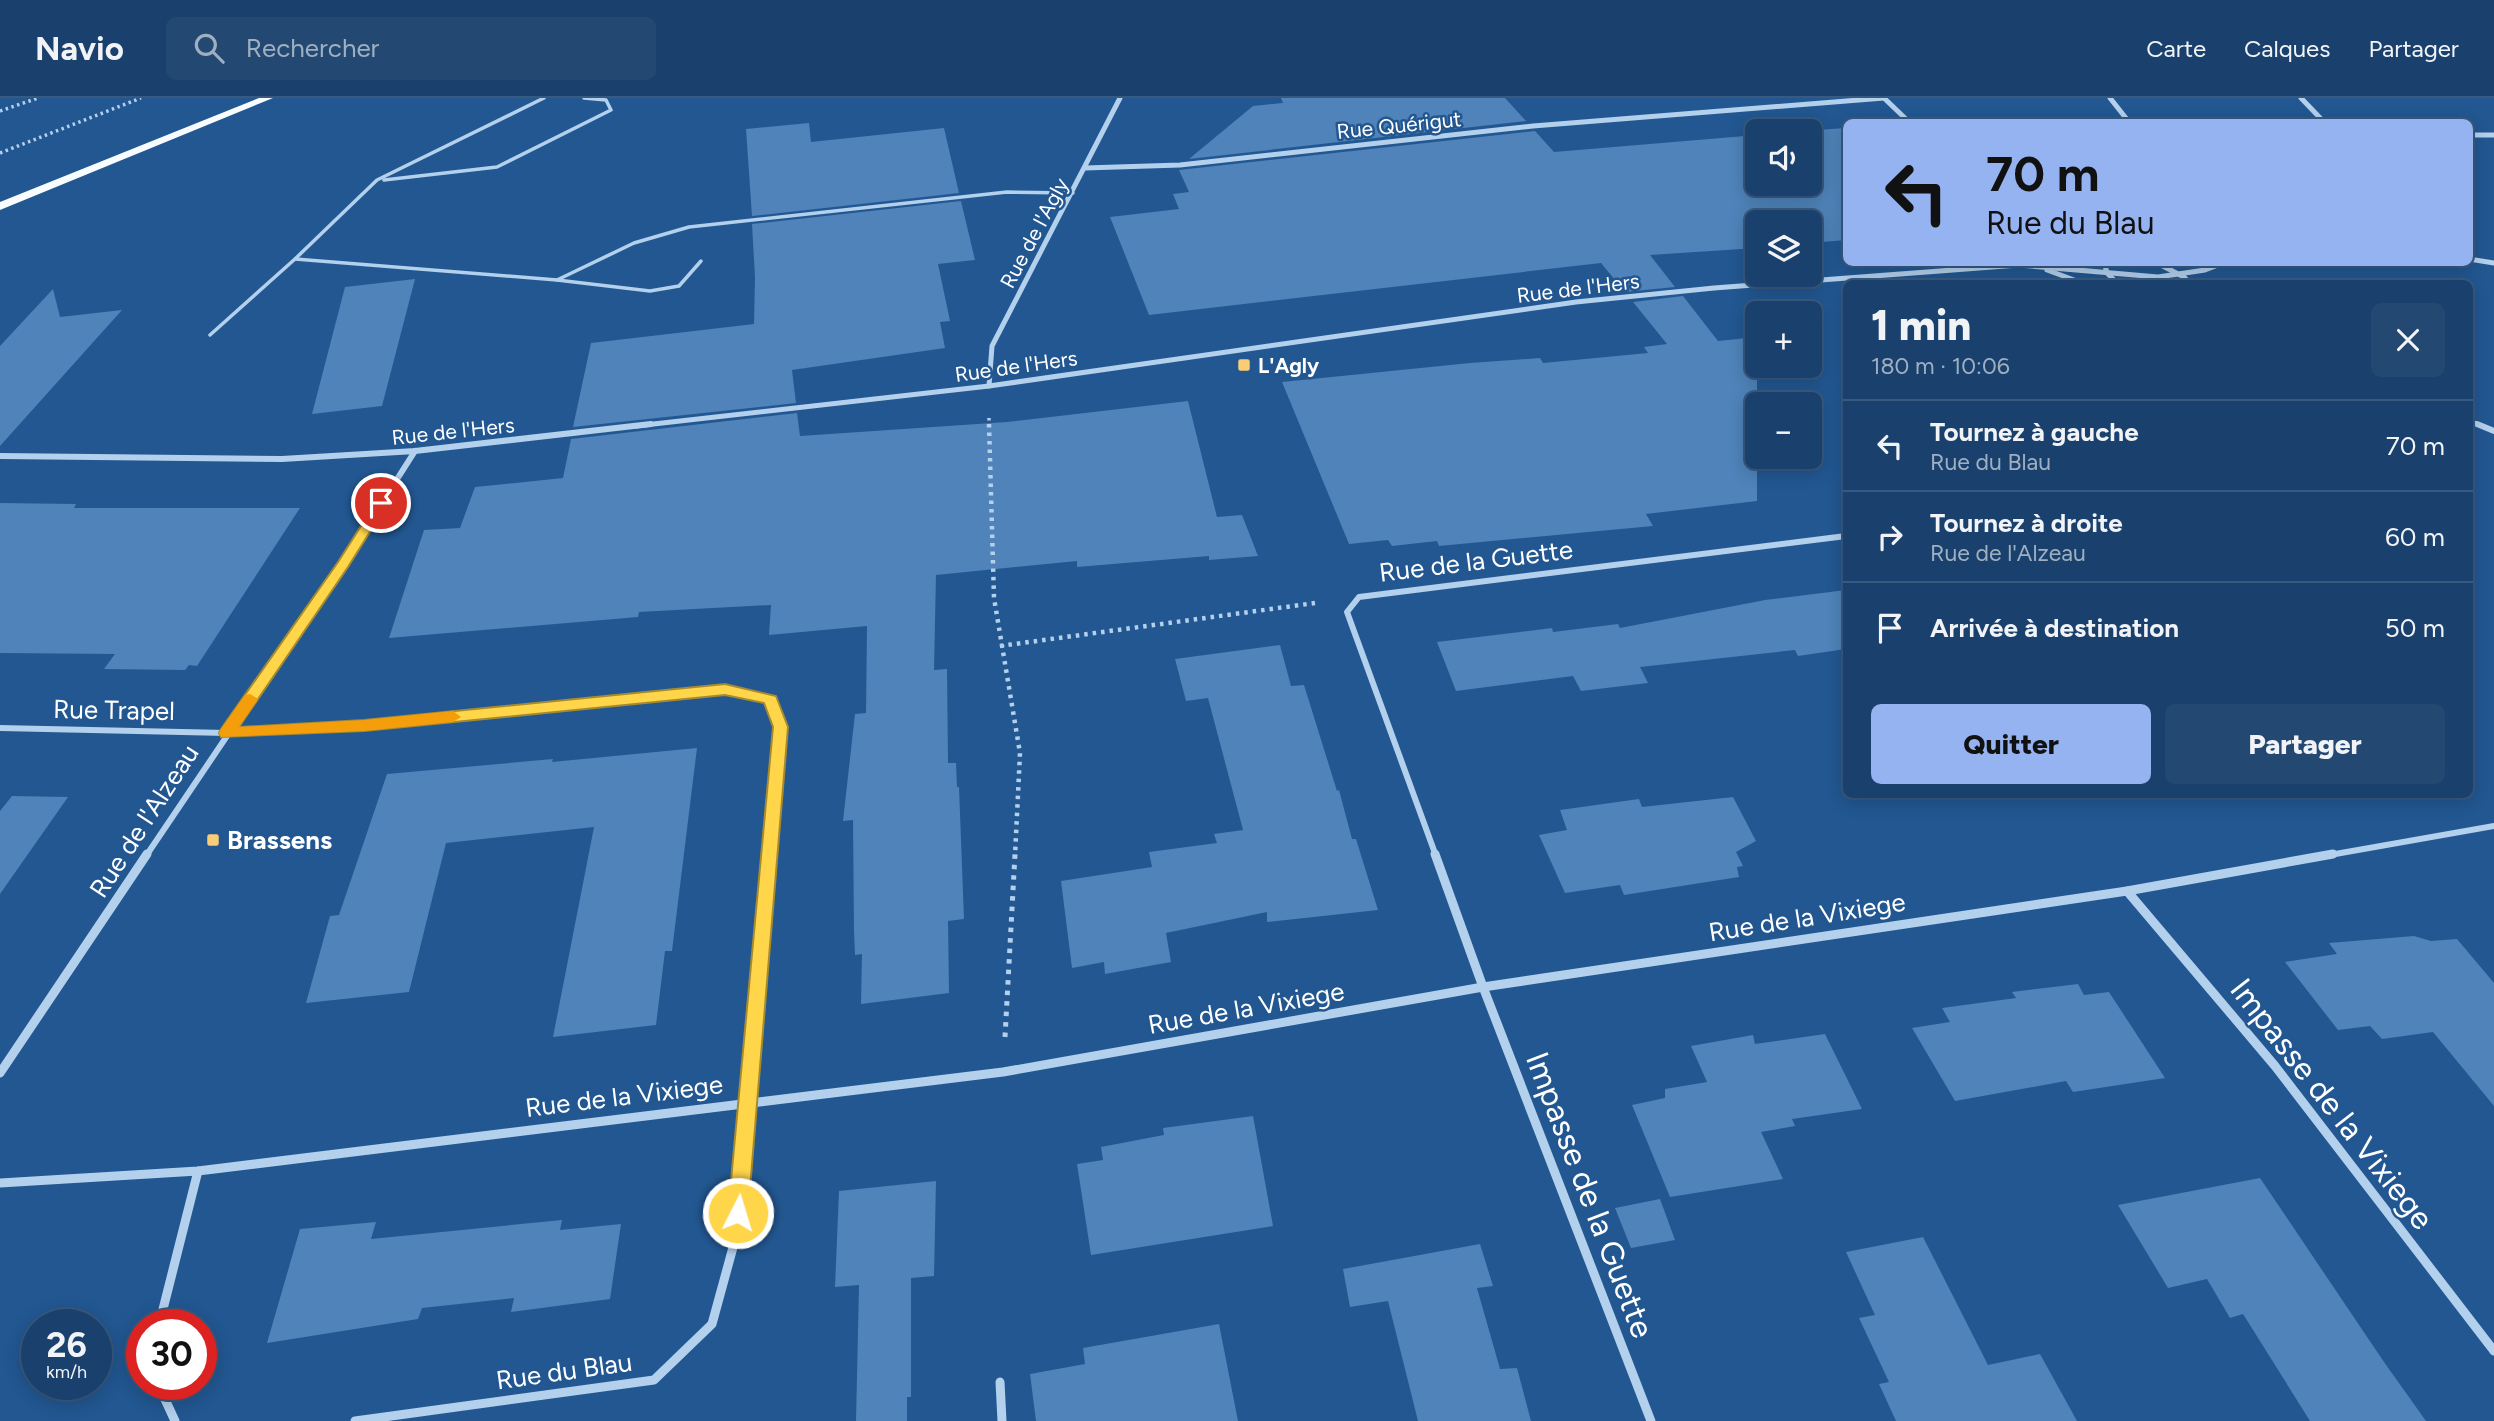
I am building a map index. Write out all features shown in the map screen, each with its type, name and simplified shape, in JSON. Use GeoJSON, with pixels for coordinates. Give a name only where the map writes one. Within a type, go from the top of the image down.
{"type":"FeatureCollection","features":[{"type":"Feature","properties":{"kind":"main road"},"geometry":{"type":"LineString","coordinates":[[0,206],[268,98]]}},
{"type":"Feature","properties":{"kind":"street","name":"Rue de l'Agly"},"geometry":{"type":"LineString","coordinates":[[989,386],[992,346],[1121,98]]}},
{"type":"Feature","properties":{"kind":"street","name":"Rue Quérigut"},"geometry":{"type":"LineString","coordinates":[[1085,168],[1180,165],[1533,126],[1884,98]]}},
{"type":"Feature","properties":{"kind":"street"},"geometry":{"type":"LineString","coordinates":[[1884,98],[1906,119]]}},
{"type":"Feature","properties":{"kind":"street"},"geometry":{"type":"LineString","coordinates":[[2110,98],[2127,119]]}},
{"type":"Feature","properties":{"kind":"street"},"geometry":{"type":"LineString","coordinates":[[2301,98],[2321,119]]}},
{"type":"Feature","properties":{"kind":"street"},"geometry":{"type":"LineString","coordinates":[[2473,135],[2494,135]]}},
{"type":"Feature","properties":{"kind":"street"},"geometry":{"type":"LineString","coordinates":[[2473,259],[2494,262]]}},
{"type":"Feature","properties":{"kind":"street","name":"Rue de l'Hers"},"geometry":{"type":"LineString","coordinates":[[0,456],[282,458],[415,451],[989,386],[1576,302],[1996,266]]}},
{"type":"Feature","properties":{"kind":"street"},"geometry":{"type":"LineString","coordinates":[[2041,266],[2075,280]]}},
{"type":"Feature","properties":{"kind":"street","name":"Rue de l'Hers"},"geometry":{"type":"LineString","coordinates":[[2056,266],[2106,273],[2184,277],[2208,272],[2219,266]]}},
{"type":"Feature","properties":{"kind":"street"},"geometry":{"type":"LineString","coordinates":[[2105,266],[2106,273],[2114,280]]}},
{"type":"Feature","properties":{"kind":"street"},"geometry":{"type":"LineString","coordinates":[[2163,266],[2187,280]]}},
{"type":"Feature","properties":{"kind":"street"},"geometry":{"type":"LineString","coordinates":[[2473,423],[2494,431]]}},
{"type":"Feature","properties":{"kind":"street","name":"Rue de l'Alzeau"},"geometry":{"type":"LineString","coordinates":[[0,1073],[343,564],[415,451]]}},
{"type":"Feature","properties":{"kind":"street","name":"Rue de la Guette"},"geometry":{"type":"LineString","coordinates":[[1483,987],[1347,612],[1359,597],[1843,536]]}},
{"type":"Feature","properties":{"kind":"street","name":"Rue du Blau"},"geometry":{"type":"LineString","coordinates":[[227,733],[364,726],[725,689],[771,699],[780,727],[735,1240],[712,1324],[654,1380],[355,1421]]}},
{"type":"Feature","properties":{"kind":"street","name":"Rue Trapel"},"geometry":{"type":"LineString","coordinates":[[0,729],[227,733]]}},
{"type":"Feature","properties":{"kind":"street","name":"Rue de la Vixiege"},"geometry":{"type":"LineString","coordinates":[[0,1183],[198,1171],[1003,1072],[1483,987],[2127,891],[2494,826]]}},
{"type":"Feature","properties":{"kind":"street","name":"Impasse de la Vixiege"},"geometry":{"type":"LineString","coordinates":[[2127,891],[2275,1066],[2494,1351]]}},
{"type":"Feature","properties":{"kind":"street","name":"Impasse de la Guette"},"geometry":{"type":"LineString","coordinates":[[1483,987],[1651,1421]]}},
{"type":"Feature","properties":{"kind":"street"},"geometry":{"type":"LineString","coordinates":[[163,1309],[198,1171]]}},
{"type":"Feature","properties":{"kind":"street"},"geometry":{"type":"LineString","coordinates":[[999,1382],[1002,1421]]}},
{"type":"Feature","properties":{"kind":"street"},"geometry":{"type":"LineString","coordinates":[[165,1400],[175,1421]]}},
{"type":"Feature","properties":{"kind":"lane"},"geometry":{"type":"LineString","coordinates":[[210,335],[295,259],[377,180],[544,98]]}},
{"type":"Feature","properties":{"kind":"lane"},"geometry":{"type":"LineString","coordinates":[[377,180],[497,167],[611,110],[606,100],[584,98]]}},
{"type":"Feature","properties":{"kind":"lane"},"geometry":{"type":"LineString","coordinates":[[557,280],[634,243],[689,227],[1007,192],[1073,193]]}},
{"type":"Feature","properties":{"kind":"lane"},"geometry":{"type":"LineString","coordinates":[[295,259],[557,280],[650,291],[679,286],[701,261]]}},
{"type":"Feature","properties":{"kind":"path"},"geometry":{"type":"LineString","coordinates":[[0,111],[38,98]]}},
{"type":"Feature","properties":{"kind":"path"},"geometry":{"type":"LineString","coordinates":[[0,153],[141,98]]}},
{"type":"Feature","properties":{"kind":"path"},"geometry":{"type":"LineString","coordinates":[[989,386],[994,598],[1020,753],[1003,1072]]}},
{"type":"Feature","properties":{"kind":"path"},"geometry":{"type":"LineString","coordinates":[[1000,646],[1359,597]]}},
{"type":"Feature","properties":{"kind":"building"},"geometry":{"type":"Polygon","coordinates":[[[1281,98],[1505,98],[1526,121],[1189,159],[1253,106],[1283,103],[1281,98]]]}},
{"type":"Feature","properties":{"kind":"building"},"geometry":{"type":"Polygon","coordinates":[[[809,123],[811,142],[944,128],[959,193],[752,216],[746,129],[809,123]]]}},
{"type":"Feature","properties":{"kind":"building"},"geometry":{"type":"Polygon","coordinates":[[[1843,128],[1843,240],[1822,242],[1822,210],[1745,210],[1745,249],[1650,255],[1675,287],[1625,292],[1601,263],[1149,315],[1110,217],[1179,209],[1173,194],[1189,192],[1179,170],[1535,131],[1554,152],[1745,136],[1745,196],[1822,196],[1822,130],[1843,128]]]}},
{"type":"Feature","properties":{"kind":"building"},"geometry":{"type":"Polygon","coordinates":[[[961,201],[975,260],[938,264],[950,321],[940,322],[945,348],[792,370],[796,403],[573,427],[591,343],[754,324],[752,224],[961,201]]]}},
{"type":"Feature","properties":{"kind":"building"},"geometry":{"type":"Polygon","coordinates":[[[415,279],[382,406],[312,414],[345,287],[415,279]]]}},
{"type":"Feature","properties":{"kind":"building"},"geometry":{"type":"Polygon","coordinates":[[[53,289],[60,317],[122,310],[0,446],[0,346],[53,289]]]}},
{"type":"Feature","properties":{"kind":"building"},"geometry":{"type":"Polygon","coordinates":[[[1683,296],[1718,341],[1745,338],[1745,378],[1757,378],[1757,392],[1745,392],[1745,469],[1757,469],[1757,501],[1646,514],[1653,526],[1439,546],[1437,541],[1392,546],[1388,540],[1349,544],[1282,382],[1470,363],[1540,358],[1543,363],[1648,353],[1644,347],[1667,344],[1633,302],[1683,296]]]}},
{"type":"Feature","properties":{"kind":"building"},"geometry":{"type":"Polygon","coordinates":[[[1188,401],[1217,517],[1242,515],[1258,556],[1209,560],[1209,556],[1077,567],[1077,561],[936,575],[934,670],[947,669],[948,763],[956,763],[959,787],[964,919],[948,921],[949,993],[861,1004],[862,954],[855,955],[854,932],[853,820],[843,821],[855,714],[866,713],[867,626],[769,635],[771,605],[639,612],[638,617],[389,638],[424,530],[460,528],[475,487],[563,478],[571,439],[797,413],[800,436],[1007,422],[1188,401]]]}},
{"type":"Feature","properties":{"kind":"building"},"geometry":{"type":"Polygon","coordinates":[[[0,503],[76,504],[74,508],[300,508],[197,666],[189,665],[185,670],[104,669],[115,654],[0,653],[0,503]]]}},
{"type":"Feature","properties":{"kind":"building"},"geometry":{"type":"Polygon","coordinates":[[[1843,590],[1843,649],[1798,656],[1795,650],[1640,667],[1648,683],[1581,691],[1573,676],[1456,691],[1437,642],[1552,628],[1553,632],[1618,624],[1620,628],[1765,600],[1843,590]]]}},
{"type":"Feature","properties":{"kind":"building"},"geometry":{"type":"Polygon","coordinates":[[[1280,645],[1291,686],[1304,685],[1337,791],[1339,790],[1352,839],[1356,839],[1378,910],[1267,922],[1267,912],[1166,933],[1171,962],[1105,974],[1104,962],[1072,968],[1061,881],[1152,867],[1149,852],[1217,843],[1214,834],[1243,830],[1208,698],[1186,701],[1175,659],[1280,645]]]}},
{"type":"Feature","properties":{"kind":"building"},"geometry":{"type":"Polygon","coordinates":[[[697,748],[672,951],[665,951],[656,1025],[553,1037],[594,827],[446,843],[409,992],[306,1003],[330,916],[339,915],[387,774],[697,748]]]}},
{"type":"Feature","properties":{"kind":"building"},"geometry":{"type":"Polygon","coordinates":[[[12,796],[68,797],[0,894],[0,811],[12,796]]]}},
{"type":"Feature","properties":{"kind":"building"},"geometry":{"type":"Polygon","coordinates":[[[1733,797],[1756,841],[1736,852],[1743,866],[1737,867],[1739,877],[1624,895],[1620,885],[1565,893],[1539,835],[1567,830],[1560,810],[1639,799],[1642,807],[1733,797]]]}},
{"type":"Feature","properties":{"kind":"building"},"geometry":{"type":"Polygon","coordinates":[[[2414,936],[2431,941],[2457,939],[2494,983],[2494,1106],[2433,1032],[2382,1039],[2370,1026],[2338,1030],[2285,962],[2337,954],[2329,943],[2414,936]]]}},
{"type":"Feature","properties":{"kind":"building"},"geometry":{"type":"Polygon","coordinates":[[[2078,984],[2084,995],[2109,992],[2165,1078],[2073,1092],[2066,1081],[1955,1101],[1912,1028],[1950,1022],[1942,1008],[2016,998],[2012,992],[2078,984]]]}},
{"type":"Feature","properties":{"kind":"building"},"geometry":{"type":"Polygon","coordinates":[[[1825,1034],[1862,1109],[1792,1119],[1795,1126],[1761,1132],[1783,1179],[1670,1197],[1632,1105],[1665,1098],[1665,1089],[1707,1082],[1691,1046],[1753,1035],[1755,1044],[1825,1034]]]}},
{"type":"Feature","properties":{"kind":"building"},"geometry":{"type":"Polygon","coordinates":[[[1253,1116],[1273,1226],[1091,1255],[1077,1164],[1103,1160],[1101,1147],[1164,1135],[1163,1128],[1253,1116]]]}},
{"type":"Feature","properties":{"kind":"building"},"geometry":{"type":"Polygon","coordinates":[[[2260,1178],[2426,1421],[2310,1421],[2243,1314],[2230,1318],[2207,1279],[2168,1288],[2118,1205],[2260,1178]]]}},
{"type":"Feature","properties":{"kind":"building"},"geometry":{"type":"Polygon","coordinates":[[[936,1181],[934,1276],[911,1278],[911,1397],[907,1397],[907,1421],[856,1421],[859,1285],[835,1287],[839,1191],[936,1181]]]}},
{"type":"Feature","properties":{"kind":"building"},"geometry":{"type":"Polygon","coordinates":[[[1660,1199],[1675,1240],[1631,1248],[1615,1208],[1660,1199]]]}},
{"type":"Feature","properties":{"kind":"building"},"geometry":{"type":"Polygon","coordinates":[[[562,1220],[560,1230],[621,1224],[610,1299],[511,1312],[514,1298],[422,1308],[418,1319],[267,1343],[300,1229],[376,1222],[371,1239],[562,1220]]]}},
{"type":"Feature","properties":{"kind":"building"},"geometry":{"type":"Polygon","coordinates":[[[1923,1237],[1988,1365],[2040,1354],[2077,1421],[1896,1421],[1879,1384],[1889,1382],[1859,1318],[1875,1315],[1846,1252],[1923,1237]]]}},
{"type":"Feature","properties":{"kind":"building"},"geometry":{"type":"Polygon","coordinates":[[[1480,1244],[1493,1286],[1477,1288],[1500,1369],[1517,1368],[1531,1421],[1418,1421],[1388,1301],[1350,1307],[1343,1269],[1480,1244]]]}},
{"type":"Feature","properties":{"kind":"building"},"geometry":{"type":"Polygon","coordinates":[[[1219,1324],[1238,1421],[1036,1421],[1030,1374],[1085,1364],[1083,1348],[1219,1324]]]}},
{"type":"Feature","properties":{"kind":"slow traffic"},"geometry":{"type":"LineString","coordinates":[[250,699],[227,733],[364,726],[453,717]]}},
{"type":"Feature","properties":{"kind":"place","name":"L'Agly"},"geometry":{"type":"Point","coordinates":[1244,365]}},
{"type":"Feature","properties":{"kind":"place","name":"Brassens"},"geometry":{"type":"Point","coordinates":[213,840]}},
{"type":"Feature","properties":{"kind":"route"},"geometry":{"type":"LineString","coordinates":[[381,503],[343,564],[227,733],[364,726],[725,689],[771,699],[780,727],[738,1213]]}}]}
